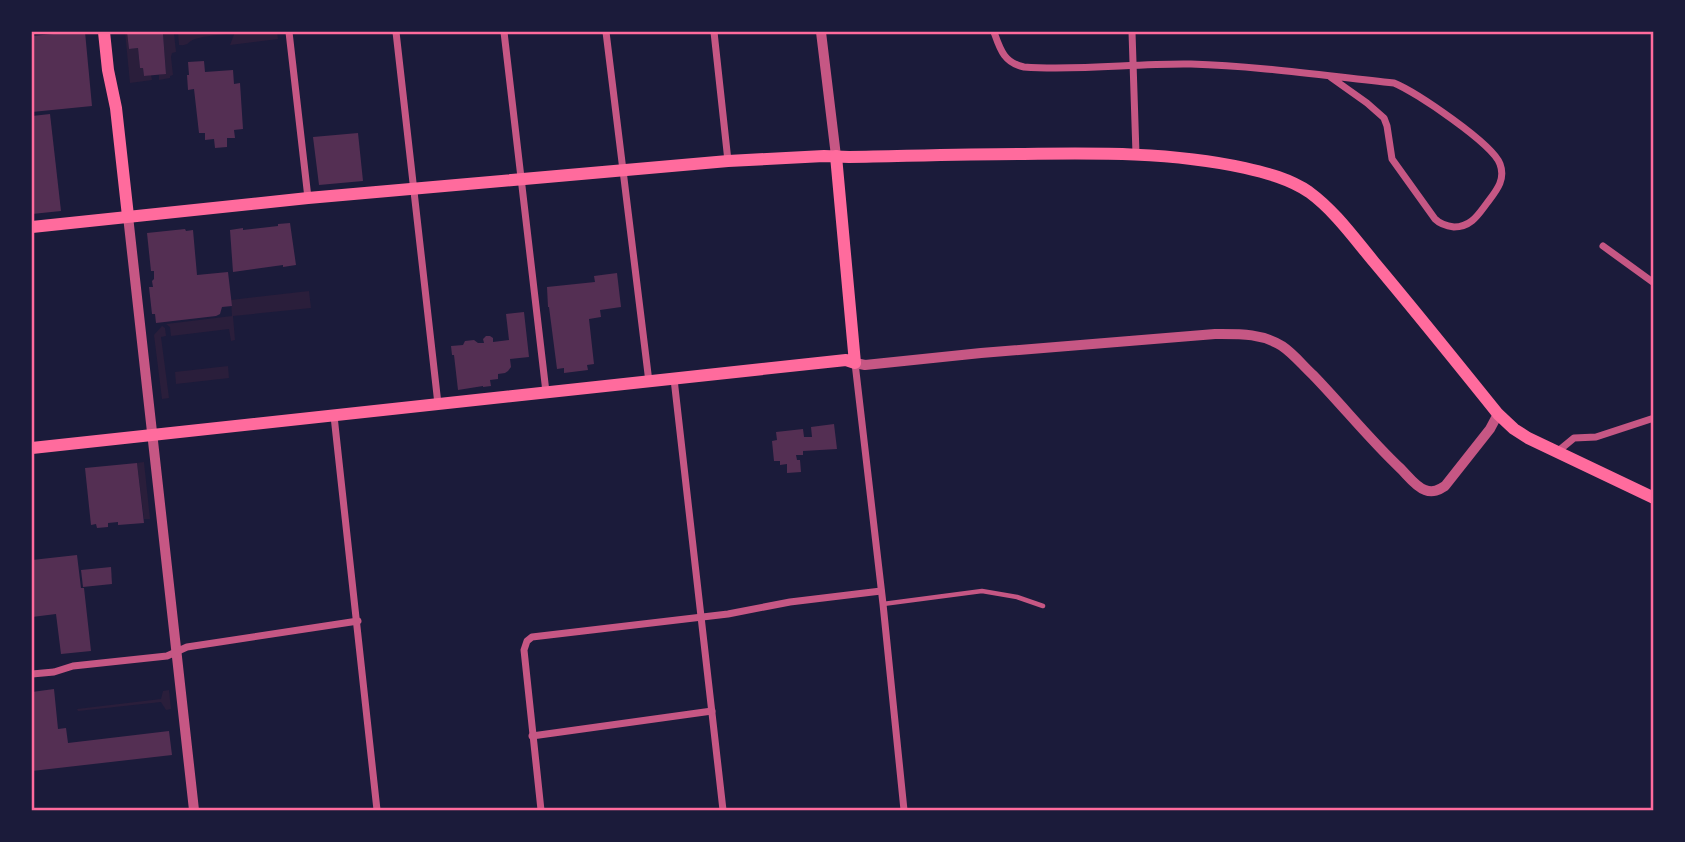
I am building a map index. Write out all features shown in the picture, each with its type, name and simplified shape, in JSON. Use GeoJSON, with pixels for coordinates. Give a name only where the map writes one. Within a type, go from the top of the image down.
{"type":"FeatureCollection","features":[{"type":"Feature","properties":{"kind":"main road"},"geometry":{"type":"LineString","coordinates":[[104,32],[128,216]]}},
{"type":"Feature","properties":{"kind":"main road"},"geometry":{"type":"LineString","coordinates":[[32,227],[308,198],[728,161],[836,156],[1051,153],[1192,158],[1269,174],[1309,192],[1331,211],[1498,414],[1521,433],[1654,498]]}},
{"type":"Feature","properties":{"kind":"main road"},"geometry":{"type":"LineString","coordinates":[[32,449],[546,391],[846,360],[855,363],[836,156]]}},
{"type":"Feature","properties":{"kind":"street"},"geometry":{"type":"LineString","coordinates":[[289,32],[308,198]]}},
{"type":"Feature","properties":{"kind":"street"},"geometry":{"type":"LineString","coordinates":[[396,32],[438,404]]}},
{"type":"Feature","properties":{"kind":"street"},"geometry":{"type":"LineString","coordinates":[[504,32],[546,391]]}},
{"type":"Feature","properties":{"kind":"street"},"geometry":{"type":"LineString","coordinates":[[607,32],[649,382]]}},
{"type":"Feature","properties":{"kind":"street"},"geometry":{"type":"LineString","coordinates":[[714,32],[728,161]]}},
{"type":"Feature","properties":{"kind":"street"},"geometry":{"type":"LineString","coordinates":[[821,32],[836,156]]}},
{"type":"Feature","properties":{"kind":"street"},"geometry":{"type":"LineString","coordinates":[[994,32],[1002,53],[1009,61],[1031,68],[1216,65],[1258,68],[1394,83],[1436,107],[1497,157],[1501,166],[1500,187],[1476,218],[1462,227],[1440,224],[1392,159],[1384,118],[1329,76]]}},
{"type":"Feature","properties":{"kind":"street"},"geometry":{"type":"LineString","coordinates":[[1132,32],[1136,155]]}},
{"type":"Feature","properties":{"kind":"street"},"geometry":{"type":"LineString","coordinates":[[128,216],[194,810]]}},
{"type":"Feature","properties":{"kind":"street"},"geometry":{"type":"LineString","coordinates":[[1603,246],[1654,282]]}},
{"type":"Feature","properties":{"kind":"street"},"geometry":{"type":"LineString","coordinates":[[904,810],[855,363],[865,365],[1215,334],[1258,336],[1291,353],[1394,462],[1421,488],[1430,491],[1445,486],[1490,429],[1498,414]]}},
{"type":"Feature","properties":{"kind":"street"},"geometry":{"type":"LineString","coordinates":[[674,379],[723,810]]}},
{"type":"Feature","properties":{"kind":"street"},"geometry":{"type":"LineString","coordinates":[[334,416],[377,810]]}},
{"type":"Feature","properties":{"kind":"street"},"geometry":{"type":"LineString","coordinates":[[1557,452],[1574,438],[1596,437],[1654,418]]}},
{"type":"Feature","properties":{"kind":"street"},"geometry":{"type":"LineString","coordinates":[[541,810],[524,650],[527,641],[532,637],[728,614],[790,602],[881,591]]}},
{"type":"Feature","properties":{"kind":"street"},"geometry":{"type":"LineString","coordinates":[[32,674],[73,666],[167,656],[187,647],[358,621]]}},
{"type":"Feature","properties":{"kind":"street"},"geometry":{"type":"LineString","coordinates":[[532,736],[712,711]]}},
{"type":"Feature","properties":{"kind":"street"},"geometry":{"type":"LineString","coordinates":[[898,810],[904,802]]}},
{"type":"Feature","properties":{"kind":"lane"},"geometry":{"type":"LineString","coordinates":[[883,604],[982,591],[1017,597],[1043,606]]}},
{"type":"Feature","properties":{"kind":"shaded area"},"geometry":{"type":"Polygon","coordinates":[[[125,32],[129,49],[138,48],[140,68],[143,68],[144,76],[151,75],[152,80],[130,83],[125,32]]]}},
{"type":"Feature","properties":{"kind":"shaded area"},"geometry":{"type":"Polygon","coordinates":[[[178,32],[227,34],[199,38],[179,45],[178,32]]]}},
{"type":"Feature","properties":{"kind":"shaded area"},"geometry":{"type":"Polygon","coordinates":[[[235,32],[277,32],[278,39],[230,45],[235,32]]]}},
{"type":"Feature","properties":{"kind":"shaded area"},"geometry":{"type":"Polygon","coordinates":[[[174,33],[176,52],[172,53],[171,57],[173,75],[159,80],[159,75],[166,73],[163,34],[174,33]]]}},
{"type":"Feature","properties":{"kind":"shaded area"},"geometry":{"type":"Polygon","coordinates":[[[309,291],[311,308],[233,316],[235,340],[231,341],[229,329],[171,336],[170,327],[166,324],[232,316],[231,300],[309,291]]]}},
{"type":"Feature","properties":{"kind":"shaded area"},"geometry":{"type":"Polygon","coordinates":[[[162,326],[166,336],[161,337],[169,398],[162,399],[154,335],[162,326]]]}},
{"type":"Feature","properties":{"kind":"shaded area"},"geometry":{"type":"Polygon","coordinates":[[[228,366],[229,378],[176,384],[175,372],[228,366]]]}},
{"type":"Feature","properties":{"kind":"shaded area"},"geometry":{"type":"Polygon","coordinates":[[[144,462],[150,519],[144,519],[137,463],[144,462]]]}},
{"type":"Feature","properties":{"kind":"shaded area"},"geometry":{"type":"Polygon","coordinates":[[[169,690],[171,709],[166,710],[161,702],[77,709],[161,699],[163,691],[169,690]]]}},
{"type":"Feature","properties":{"kind":"building"},"geometry":{"type":"Polygon","coordinates":[[[85,32],[92,106],[32,112],[32,36],[85,32]]]}},
{"type":"Feature","properties":{"kind":"building"},"geometry":{"type":"Polygon","coordinates":[[[127,32],[170,32],[163,34],[166,74],[144,76],[143,68],[140,68],[138,48],[129,49],[127,32]]]}},
{"type":"Feature","properties":{"kind":"building"},"geometry":{"type":"Polygon","coordinates":[[[204,61],[205,72],[233,70],[234,84],[240,83],[243,129],[234,130],[235,138],[227,138],[227,147],[215,148],[214,139],[205,140],[205,133],[199,133],[194,89],[188,90],[187,75],[188,62],[204,61]]]}},
{"type":"Feature","properties":{"kind":"building"},"geometry":{"type":"Polygon","coordinates":[[[50,114],[61,211],[32,214],[32,116],[50,114]]]}},
{"type":"Feature","properties":{"kind":"building"},"geometry":{"type":"Polygon","coordinates":[[[358,133],[363,181],[319,185],[313,137],[358,133]]]}},
{"type":"Feature","properties":{"kind":"building"},"geometry":{"type":"Polygon","coordinates":[[[290,223],[296,265],[233,272],[230,230],[290,223]]]}},
{"type":"Feature","properties":{"kind":"building"},"geometry":{"type":"Polygon","coordinates":[[[193,230],[197,275],[228,272],[232,306],[222,307],[220,314],[216,316],[156,323],[155,314],[152,314],[149,287],[153,287],[154,271],[151,271],[147,233],[193,230]]]}},
{"type":"Feature","properties":{"kind":"building"},"geometry":{"type":"Polygon","coordinates":[[[617,273],[621,307],[600,310],[601,317],[589,319],[594,364],[587,365],[588,370],[564,373],[564,368],[557,369],[547,287],[595,282],[594,276],[617,273]]]}},
{"type":"Feature","properties":{"kind":"building"},"geometry":{"type":"Polygon","coordinates":[[[524,312],[529,357],[510,359],[511,367],[505,373],[498,374],[498,379],[490,380],[491,386],[458,390],[451,346],[474,340],[484,343],[486,336],[493,338],[493,342],[509,340],[506,314],[524,312]]]}},
{"type":"Feature","properties":{"kind":"building"},"geometry":{"type":"Polygon","coordinates":[[[834,424],[837,449],[803,451],[803,455],[796,455],[797,460],[800,460],[801,472],[787,473],[787,464],[780,465],[780,461],[774,461],[772,441],[777,440],[776,432],[803,429],[804,437],[812,437],[811,427],[834,424]]]}},
{"type":"Feature","properties":{"kind":"building"},"geometry":{"type":"Polygon","coordinates":[[[137,463],[144,523],[108,523],[108,527],[97,528],[96,524],[91,525],[85,468],[137,463]]]}},
{"type":"Feature","properties":{"kind":"building"},"geometry":{"type":"Polygon","coordinates":[[[77,555],[81,588],[84,588],[91,651],[61,654],[56,614],[32,617],[32,560],[77,555]]]}},
{"type":"Feature","properties":{"kind":"building"},"geometry":{"type":"Polygon","coordinates":[[[111,567],[112,584],[83,587],[81,570],[111,567]]]}},
{"type":"Feature","properties":{"kind":"building"},"geometry":{"type":"Polygon","coordinates":[[[54,689],[58,729],[66,728],[68,743],[169,731],[172,755],[32,771],[32,692],[54,689]]]}}]}
